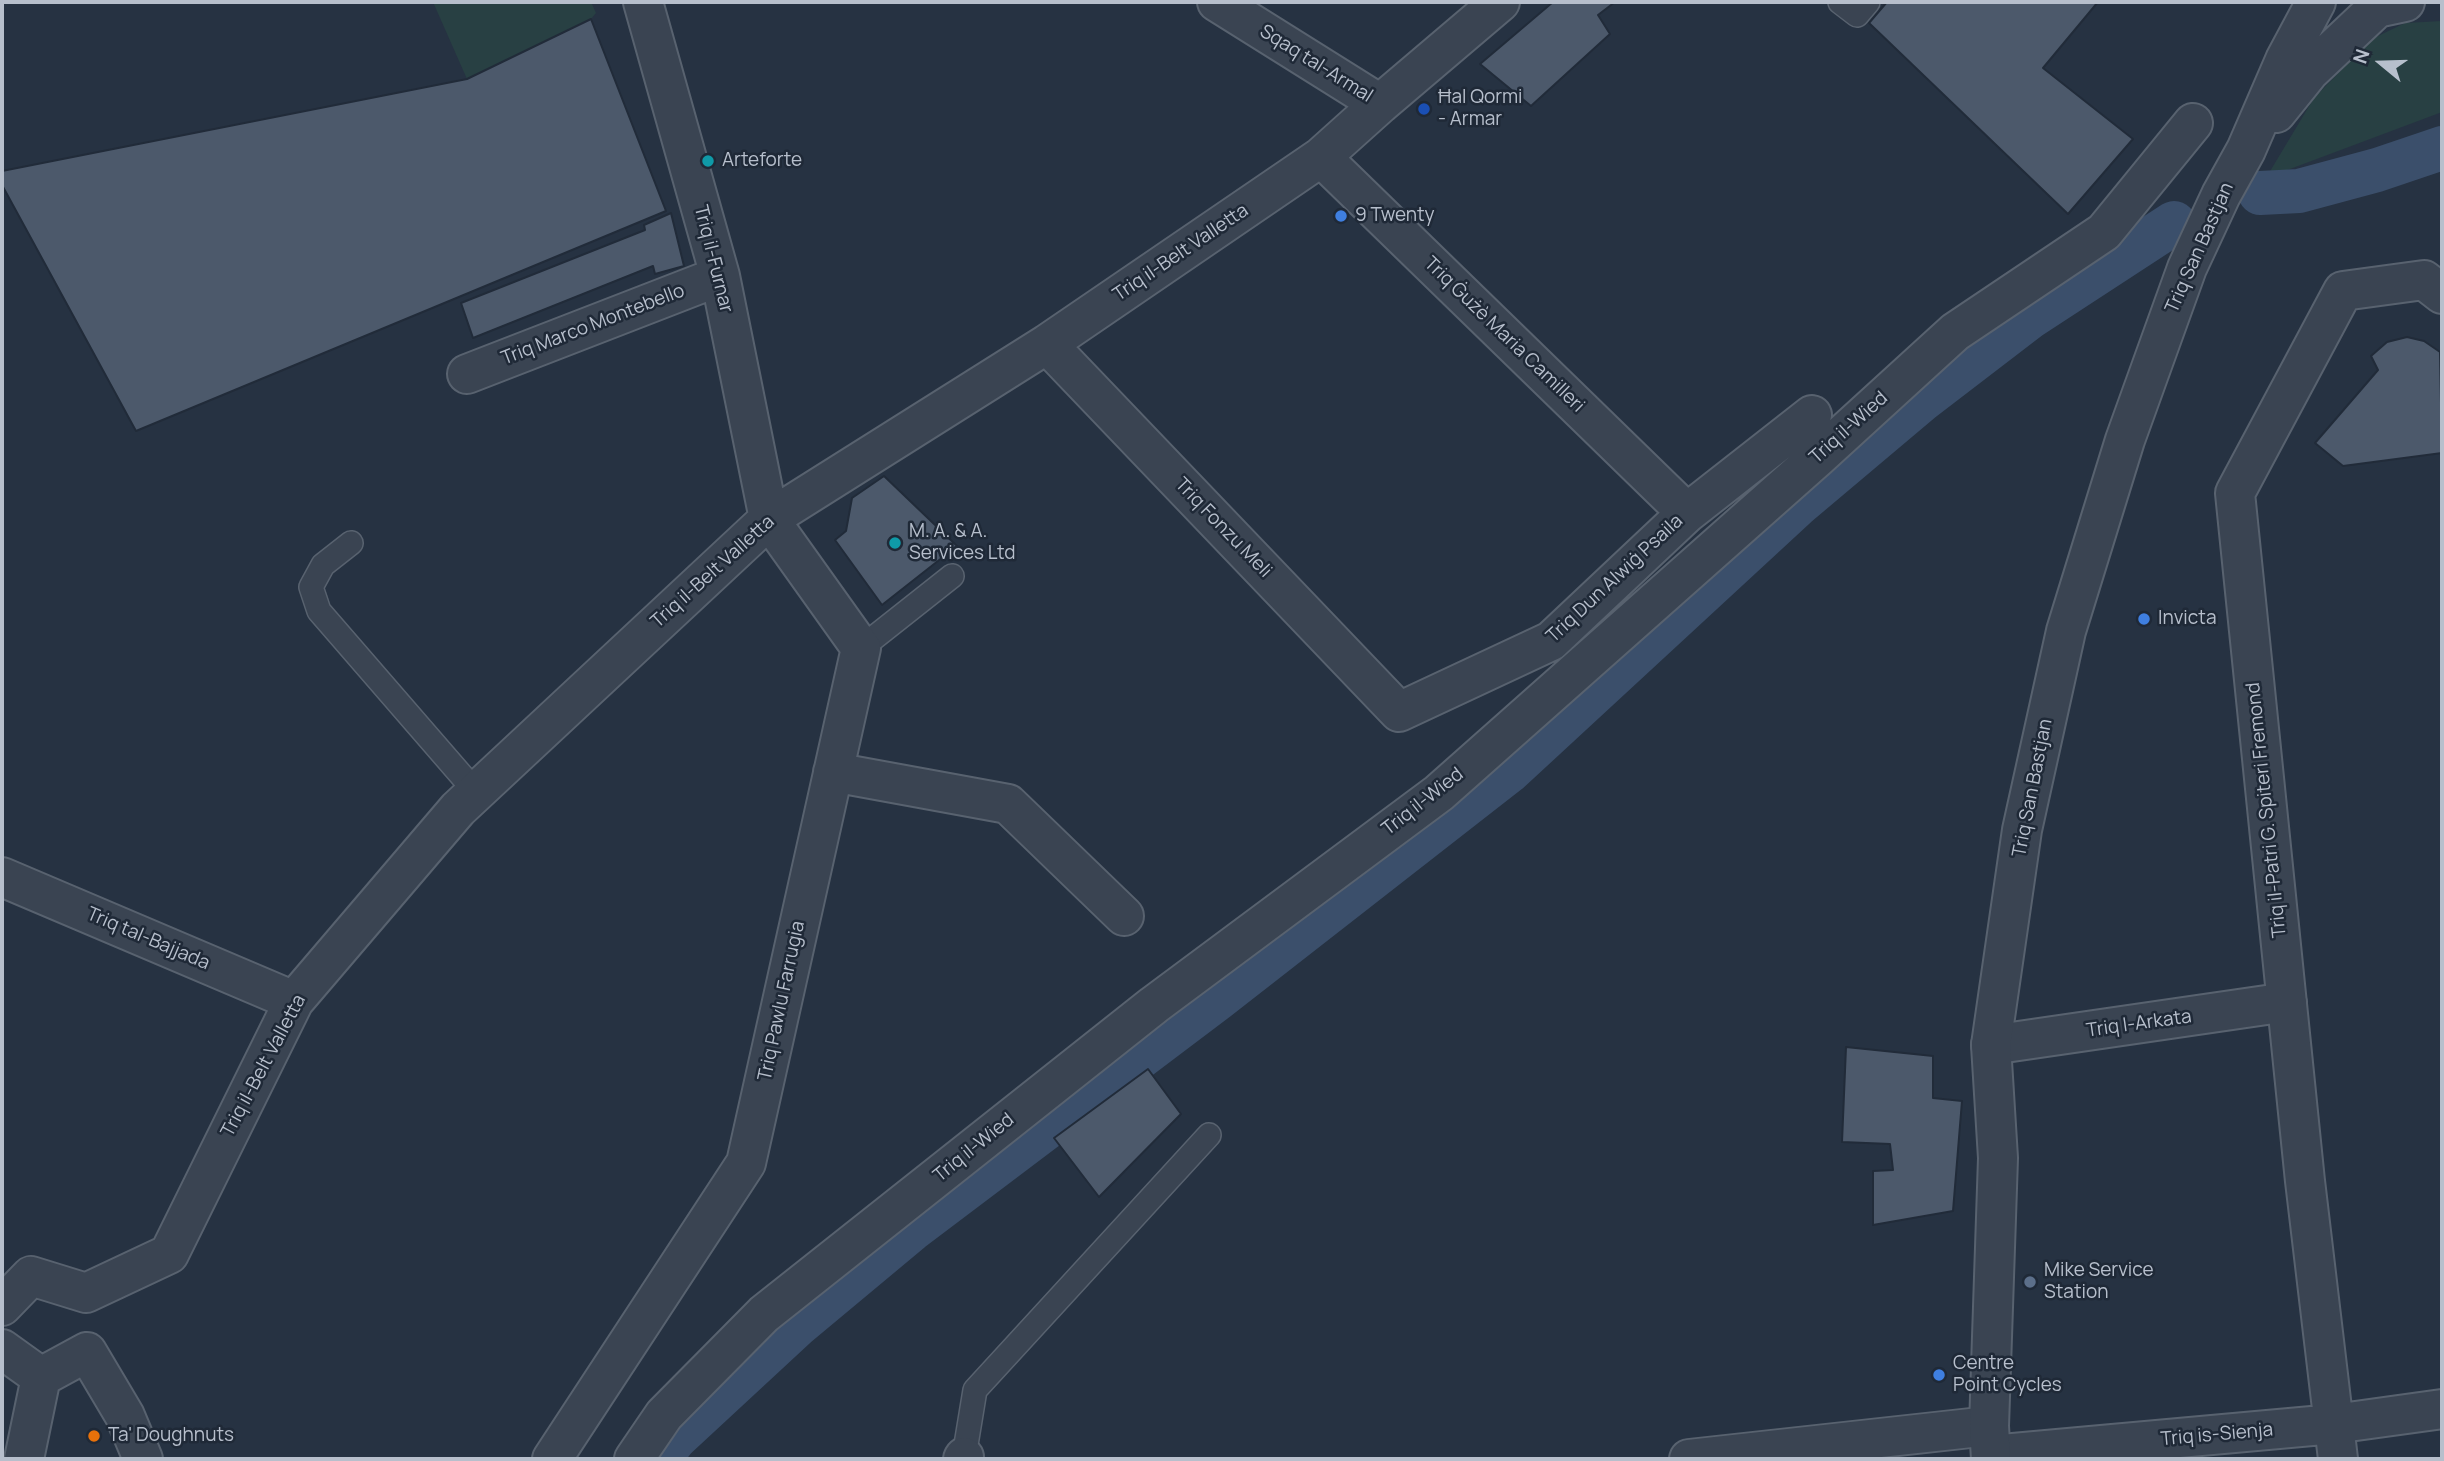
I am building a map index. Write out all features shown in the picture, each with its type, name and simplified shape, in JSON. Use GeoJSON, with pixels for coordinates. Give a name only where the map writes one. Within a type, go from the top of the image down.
{"type":"FeatureCollection","features":[{"type":"Feature","properties":{"kind":"street","name":"Triq il-Furnar"},"geometry":{"type":"LineString","coordinates":[[643,2],[720,276],[769,519]]}},
{"type":"Feature","properties":{"kind":"street","name":"Sqaq tal-Armal"},"geometry":{"type":"LineString","coordinates":[[1217,2],[1380,104]]}},
{"type":"Feature","properties":{"kind":"street","name":"Triq il-Belt Valletta"},"geometry":{"type":"LineString","coordinates":[[86,1293],[169,1254],[294,1002],[475,791],[769,519],[1048,344],[1321,157],[1500,2]]}},
{"type":"Feature","properties":{"kind":"street","name":"Triq San Bastjan"},"geometry":{"type":"LineString","coordinates":[[1990,1447],[1998,1158],[1991,1045],[2022,830],[2066,631],[2125,440],[2187,268],[2221,195],[2246,150],[2285,60],[2316,2]]}},
{"type":"Feature","properties":{"kind":"street","name":"Triq San Bastjan"},"geometry":{"type":"LineString","coordinates":[[2246,150],[2309,72],[2377,8],[2405,2]]}},
{"type":"Feature","properties":{"kind":"street","name":"Triq il-Wied"},"geometry":{"type":"LineString","coordinates":[[634,1459],[664,1416],[764,1314],[1154,1005],[1439,793],[1955,332],[2104,232],[2193,122]]}},
{"type":"Feature","properties":{"kind":"street","name":"Triq Ġużè Maria Camilleri"},"geometry":{"type":"LineString","coordinates":[[1321,157],[1687,513]]}},
{"type":"Feature","properties":{"kind":"street","name":"Triq Marco Montebello"},"geometry":{"type":"LineString","coordinates":[[467,374],[720,276]]}},
{"type":"Feature","properties":{"kind":"street","name":"Triq il-Patri G. Spiteri Fremond"},"geometry":{"type":"LineString","coordinates":[[2336,1442],[2305,1181],[2235,493],[2343,291],[2424,280],[2442,294]]}},
{"type":"Feature","properties":{"kind":"street","name":"Triq Fonzu Meli"},"geometry":{"type":"LineString","coordinates":[[1048,344],[1399,712]]}},
{"type":"Feature","properties":{"kind":"street","name":"Triq Dun Alwiġ Psaila"},"geometry":{"type":"LineString","coordinates":[[1399,712],[1551,641],[1687,513],[1812,415]]}},
{"type":"Feature","properties":{"kind":"street"},"geometry":{"type":"LineString","coordinates":[[769,519],[861,648]]}},
{"type":"Feature","properties":{"kind":"street","name":"Triq Pawlu Farrugia"},"geometry":{"type":"LineString","coordinates":[[552,1459],[746,1163],[861,648]]}},
{"type":"Feature","properties":{"kind":"street"},"geometry":{"type":"LineString","coordinates":[[832,772],[1008,804],[1124,916]]}},
{"type":"Feature","properties":{"kind":"street","name":"Triq tal-Bajjada"},"geometry":{"type":"LineString","coordinates":[[2,877],[294,1002]]}},
{"type":"Feature","properties":{"kind":"street","name":"Triq l-Arkata"},"geometry":{"type":"LineString","coordinates":[[1991,1045],[2287,1002]]}},
{"type":"Feature","properties":{"kind":"street"},"geometry":{"type":"LineString","coordinates":[[2,1306],[31,1276],[86,1293],[91,1308],[87,1352],[125,1416],[143,1459]]}},
{"type":"Feature","properties":{"kind":"street"},"geometry":{"type":"LineString","coordinates":[[2,1349],[41,1377]]}},
{"type":"Feature","properties":{"kind":"street"},"geometry":{"type":"LineString","coordinates":[[24,1459],[41,1377],[87,1352]]}},
{"type":"Feature","properties":{"kind":"street","name":"Triq is-Sienja"},"geometry":{"type":"LineString","coordinates":[[1689,1459],[1990,1447],[2336,1442],[2442,1409]]}},
{"type":"Feature","properties":{"kind":"lane"},"geometry":{"type":"LineString","coordinates":[[1840,2],[1857,15],[1868,2]]}},
{"type":"Feature","properties":{"kind":"lane"},"geometry":{"type":"LineString","coordinates":[[351,543],[323,565],[311,587],[318,611],[475,791]]}},
{"type":"Feature","properties":{"kind":"lane"},"geometry":{"type":"LineString","coordinates":[[861,648],[952,576]]}},
{"type":"Feature","properties":{"kind":"lane"},"geometry":{"type":"LineString","coordinates":[[963,1458],[975,1390],[1209,1135]]}},
{"type":"Feature","properties":{"kind":"green space"},"geometry":{"type":"Polygon","coordinates":[[[433,2],[591,2],[596,13],[591,19],[467,79],[433,2]]]}},
{"type":"Feature","properties":{"kind":"green space"},"geometry":{"type":"Polygon","coordinates":[[[2442,21],[2442,112],[2266,178],[2314,98],[2372,39],[2405,23],[2442,21]]]}},
{"type":"Feature","properties":{"kind":"building"},"geometry":{"type":"Polygon","coordinates":[[[1553,2],[1615,2],[1598,15],[1610,34],[1531,106],[1480,64],[1553,2]]]}},
{"type":"Feature","properties":{"kind":"building"},"geometry":{"type":"Polygon","coordinates":[[[1887,2],[2098,2],[2043,68],[2133,139],[2068,214],[1869,23],[1887,2]]]}},
{"type":"Feature","properties":{"kind":"building"},"geometry":{"type":"Polygon","coordinates":[[[591,19],[666,211],[136,431],[2,185],[2,171],[467,79],[591,19]]]}},
{"type":"Feature","properties":{"kind":"building"},"geometry":{"type":"Polygon","coordinates":[[[671,213],[684,266],[655,274],[653,266],[473,338],[461,303],[645,230],[644,225],[671,213]]]}},
{"type":"Feature","properties":{"kind":"building"},"geometry":{"type":"Polygon","coordinates":[[[2407,337],[2424,341],[2440,352],[2442,453],[2343,466],[2315,443],[2378,370],[2371,356],[2387,342],[2407,337]]]}},
{"type":"Feature","properties":{"kind":"building","name":"M. A. & A. Services Ltd"},"geometry":{"type":"Polygon","coordinates":[[[884,476],[957,546],[882,605],[835,540],[846,531],[852,498],[884,476]]]}},
{"type":"Feature","properties":{"kind":"building"},"geometry":{"type":"Polygon","coordinates":[[[1846,1047],[1933,1056],[1933,1098],[1962,1101],[1953,1211],[1873,1225],[1873,1171],[1893,1170],[1890,1144],[1842,1142],[1846,1047]]]}},
{"type":"Feature","properties":{"kind":"building"},"geometry":{"type":"Polygon","coordinates":[[[1148,1069],[1181,1114],[1099,1197],[1054,1138],[1148,1069]]]}},
{"type":"Feature","properties":{"kind":"waterway"},"geometry":{"type":"LineString","coordinates":[[2260,193],[2299,191],[2377,170],[2442,148]]}},
{"type":"Feature","properties":{"kind":"waterway"},"geometry":{"type":"LineString","coordinates":[[659,1459],[675,1438],[797,1325],[911,1230],[1217,999],[1508,772],[1796,506],[1923,399],[2030,317],[2174,223]]}},
{"type":"Feature","properties":{"kind":"place","name":"Ħal Qormi - Armar"},"geometry":{"type":"Point","coordinates":[1424,109]}},
{"type":"Feature","properties":{"kind":"place","name":"Arteforte"},"geometry":{"type":"Point","coordinates":[708,161]}},
{"type":"Feature","properties":{"kind":"place","name":"9 Twenty"},"geometry":{"type":"Point","coordinates":[1341,216]}},
{"type":"Feature","properties":{"kind":"place","name":"M. A. & A. Services Ltd"},"geometry":{"type":"Point","coordinates":[895,543]}},
{"type":"Feature","properties":{"kind":"place","name":"Invicta"},"geometry":{"type":"Point","coordinates":[2144,619]}},
{"type":"Feature","properties":{"kind":"place","name":"Mike Service Station"},"geometry":{"type":"Point","coordinates":[2030,1282]}},
{"type":"Feature","properties":{"kind":"place","name":"Centre Point Cycles"},"geometry":{"type":"Point","coordinates":[1939,1375]}},
{"type":"Feature","properties":{"kind":"place","name":"Ta' Doughnuts"},"geometry":{"type":"Point","coordinates":[94,1436]}}]}
